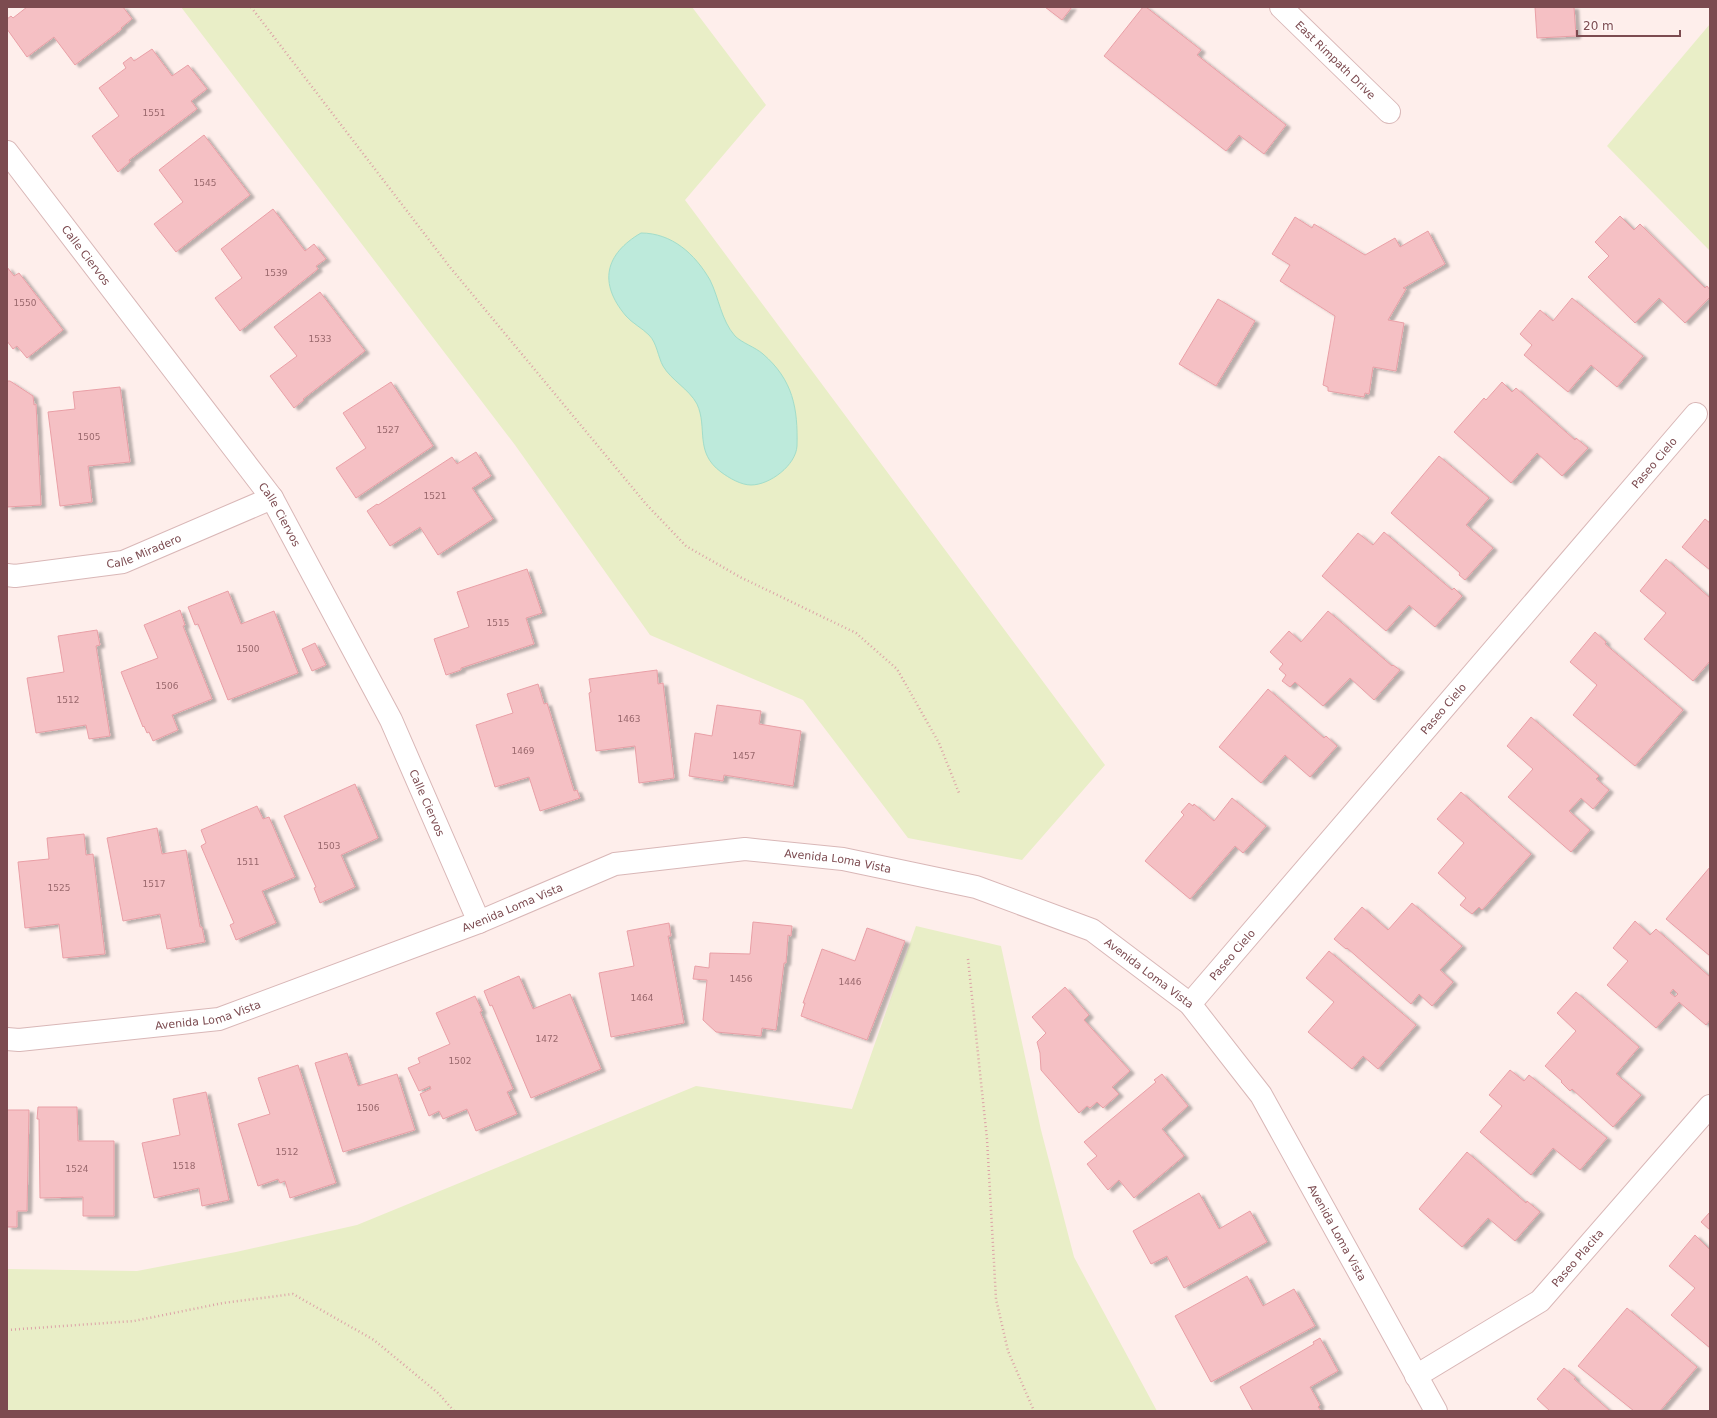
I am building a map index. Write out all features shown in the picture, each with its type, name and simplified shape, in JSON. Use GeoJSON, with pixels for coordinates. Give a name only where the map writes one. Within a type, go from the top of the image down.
{"type":"FeatureCollection","features":[{"type":"Feature","properties":{"kind":"street","name":"East Rimpath Drive"},"geometry":{"type":"LineString","coordinates":[[1282,7],[1389,112]]}},
{"type":"Feature","properties":{"kind":"street","name":"Calle Ciervos"},"geometry":{"type":"LineString","coordinates":[[7,152],[272,498],[391,720],[479,922]]}},
{"type":"Feature","properties":{"kind":"street","name":"Paseo Cielo"},"geometry":{"type":"LineString","coordinates":[[1190,1004],[1696,414]]}},
{"type":"Feature","properties":{"kind":"street","name":"Calle Miradero"},"geometry":{"type":"LineString","coordinates":[[7,575],[15,576],[123,562],[272,498]]}},
{"type":"Feature","properties":{"kind":"street","name":"Avenida Loma Vista"},"geometry":{"type":"LineString","coordinates":[[7,1039],[19,1040],[219,1019],[479,922],[616,864],[745,849],[843,859],[976,887],[1092,930],[1190,1004],[1261,1095],[1436,1411]]}},
{"type":"Feature","properties":{"kind":"street","name":"Paseo Placita"},"geometry":{"type":"LineString","coordinates":[[1416,1376],[1540,1301],[1710,1106]]}},
{"type":"Feature","properties":{"kind":"path"},"geometry":{"type":"LineString","coordinates":[[251,7],[448,266],[646,504],[686,546],[740,577],[856,633],[897,669],[939,743],[959,793]]}},
{"type":"Feature","properties":{"kind":"path"},"geometry":{"type":"LineString","coordinates":[[968,959],[987,1139],[996,1299],[1008,1351],[1034,1411]]}},
{"type":"Feature","properties":{"kind":"path"},"geometry":{"type":"LineString","coordinates":[[7,1330],[134,1321],[223,1303],[293,1294],[374,1340],[438,1394],[454,1411]]}},
{"type":"Feature","properties":{"kind":"shaded area"},"geometry":{"type":"Polygon","coordinates":[[[181,7],[692,7],[766,105],[685,200],[1105,765],[1022,860],[908,838],[803,700],[650,635],[515,445],[181,7]]]}},
{"type":"Feature","properties":{"kind":"shaded area"},"geometry":{"type":"Polygon","coordinates":[[[1710,24],[1710,251],[1607,146],[1710,24]]]}},
{"type":"Feature","properties":{"kind":"shaded area"},"geometry":{"type":"Polygon","coordinates":[[[641,233],[663,237],[682,247],[690,254],[710,280],[723,316],[730,330],[735,336],[763,354],[781,374],[787,385],[795,407],[797,446],[796,453],[787,467],[774,478],[766,482],[747,485],[728,477],[713,464],[707,456],[704,448],[702,422],[694,399],[666,371],[652,338],[628,319],[617,304],[611,292],[609,281],[613,260],[629,241],[641,233]]]}},
{"type":"Feature","properties":{"kind":"shaded area"},"geometry":{"type":"Polygon","coordinates":[[[916,926],[1001,946],[1041,1130],[1074,1257],[1157,1411],[7,1411],[7,1269],[137,1271],[236,1252],[357,1225],[696,1086],[852,1109],[916,926]]]}},
{"type":"Feature","properties":{"kind":"building"},"geometry":{"type":"Polygon","coordinates":[[[27,7],[123,7],[132,19],[121,28],[122,29],[75,65],[54,37],[27,57],[7,29],[7,19],[11,16],[13,18],[27,7]]]}},
{"type":"Feature","properties":{"kind":"building"},"geometry":{"type":"Polygon","coordinates":[[[1045,7],[1072,7],[1062,20],[1045,7]]]}},
{"type":"Feature","properties":{"kind":"building"},"geometry":{"type":"Polygon","coordinates":[[[1143,7],[1146,7],[1201,50],[1197,55],[1286,125],[1264,154],[1239,135],[1226,151],[1104,56],[1143,7]]]}},
{"type":"Feature","properties":{"kind":"building"},"geometry":{"type":"Polygon","coordinates":[[[1535,7],[1574,7],[1576,36],[1537,38],[1535,7]]]}},
{"type":"Feature","properties":{"kind":"building"},"geometry":{"type":"Polygon","coordinates":[[[152,49],[172,76],[188,65],[207,89],[191,101],[197,109],[129,160],[130,162],[118,172],[92,136],[119,116],[99,88],[126,68],[123,63],[131,57],[134,61],[152,49]]]}},
{"type":"Feature","properties":{"kind":"building"},"geometry":{"type":"Polygon","coordinates":[[[204,135],[250,195],[176,252],[154,224],[183,202],[159,170],[204,135]]]}},
{"type":"Feature","properties":{"kind":"building"},"geometry":{"type":"Polygon","coordinates":[[[273,209],[305,251],[314,244],[326,259],[316,266],[318,269],[240,331],[215,298],[242,278],[221,249],[273,209]]]}},
{"type":"Feature","properties":{"kind":"building"},"geometry":{"type":"Polygon","coordinates":[[[1620,216],[1634,230],[1640,224],[1705,288],[1707,286],[1710,290],[1710,297],[1685,323],[1659,298],[1635,323],[1588,277],[1609,256],[1595,242],[1620,216]]]}},
{"type":"Feature","properties":{"kind":"building"},"geometry":{"type":"Polygon","coordinates":[[[1295,217],[1312,228],[1314,224],[1365,255],[1395,238],[1400,247],[1428,231],[1445,264],[1403,288],[1406,289],[1388,320],[1404,323],[1396,371],[1373,367],[1369,394],[1365,393],[1364,397],[1328,391],[1328,387],[1323,385],[1335,316],[1280,281],[1290,265],[1272,254],[1295,217]]]}},
{"type":"Feature","properties":{"kind":"building"},"geometry":{"type":"Polygon","coordinates":[[[7,267],[14,276],[19,273],[63,330],[27,358],[17,346],[13,349],[7,341],[7,267]]]}},
{"type":"Feature","properties":{"kind":"building"},"geometry":{"type":"Polygon","coordinates":[[[320,292],[365,351],[303,399],[304,400],[294,408],[270,376],[297,356],[274,327],[320,292]]]}},
{"type":"Feature","properties":{"kind":"building"},"geometry":{"type":"Polygon","coordinates":[[[1572,298],[1643,356],[1617,387],[1591,365],[1568,392],[1524,355],[1532,345],[1520,334],[1540,310],[1553,321],[1572,298]]]}},
{"type":"Feature","properties":{"kind":"building"},"geometry":{"type":"Polygon","coordinates":[[[1218,299],[1255,321],[1216,386],[1179,364],[1218,299]]]}},
{"type":"Feature","properties":{"kind":"building"},"geometry":{"type":"Polygon","coordinates":[[[7,381],[10,381],[33,396],[34,405],[36,404],[41,505],[7,507],[7,381]]]}},
{"type":"Feature","properties":{"kind":"building"},"geometry":{"type":"Polygon","coordinates":[[[391,382],[433,446],[356,498],[336,468],[366,448],[343,413],[391,382]]]}},
{"type":"Feature","properties":{"kind":"building"},"geometry":{"type":"Polygon","coordinates":[[[1502,382],[1512,392],[1516,388],[1575,440],[1576,438],[1588,448],[1562,476],[1537,453],[1511,483],[1454,432],[1484,398],[1486,400],[1502,382]]]}},
{"type":"Feature","properties":{"kind":"building"},"geometry":{"type":"Polygon","coordinates":[[[120,387],[130,462],[88,466],[92,502],[60,506],[48,412],[75,409],[73,392],[120,387]]]}},
{"type":"Feature","properties":{"kind":"building"},"geometry":{"type":"Polygon","coordinates":[[[476,452],[491,476],[472,488],[493,519],[438,555],[420,527],[390,546],[367,511],[452,457],[457,464],[476,452]]]}},
{"type":"Feature","properties":{"kind":"building"},"geometry":{"type":"Polygon","coordinates":[[[1439,456],[1489,498],[1466,525],[1493,548],[1465,580],[1459,575],[1460,573],[1391,513],[1439,456]]]}},
{"type":"Feature","properties":{"kind":"building"},"geometry":{"type":"Polygon","coordinates":[[[1705,519],[1710,523],[1710,570],[1682,547],[1705,519]]]}},
{"type":"Feature","properties":{"kind":"building"},"geometry":{"type":"Polygon","coordinates":[[[1384,532],[1452,590],[1454,588],[1462,596],[1435,627],[1409,605],[1386,631],[1322,576],[1358,533],[1373,545],[1384,532]]]}},
{"type":"Feature","properties":{"kind":"building"},"geometry":{"type":"Polygon","coordinates":[[[1666,559],[1710,598],[1710,661],[1693,681],[1644,639],[1666,613],[1640,591],[1666,559]]]}},
{"type":"Feature","properties":{"kind":"building"},"geometry":{"type":"Polygon","coordinates":[[[527,569],[542,613],[526,618],[534,644],[461,668],[461,670],[446,675],[434,639],[469,627],[457,592],[527,569]]]}},
{"type":"Feature","properties":{"kind":"building"},"geometry":{"type":"Polygon","coordinates":[[[228,591],[241,624],[274,611],[298,673],[228,700],[198,624],[195,625],[188,607],[228,591]]]}},
{"type":"Feature","properties":{"kind":"building"},"geometry":{"type":"Polygon","coordinates":[[[180,610],[185,625],[183,626],[212,699],[172,715],[178,730],[153,741],[149,732],[147,733],[144,726],[143,727],[121,672],[158,658],[144,625],[180,610]]]}},
{"type":"Feature","properties":{"kind":"building"},"geometry":{"type":"Polygon","coordinates":[[[1328,611],[1392,666],[1393,665],[1400,670],[1374,700],[1350,678],[1323,706],[1295,682],[1290,687],[1282,681],[1286,675],[1279,669],[1283,664],[1270,652],[1289,631],[1301,642],[1328,611]]]}},
{"type":"Feature","properties":{"kind":"building"},"geometry":{"type":"Polygon","coordinates":[[[97,630],[100,645],[96,646],[110,736],[89,739],[86,725],[36,733],[27,678],[64,672],[58,636],[97,630]]]}},
{"type":"Feature","properties":{"kind":"building"},"geometry":{"type":"Polygon","coordinates":[[[1595,632],[1606,642],[1605,644],[1683,710],[1635,766],[1573,715],[1597,685],[1570,662],[1595,632]]]}},
{"type":"Feature","properties":{"kind":"building"},"geometry":{"type":"Polygon","coordinates":[[[315,643],[326,665],[312,671],[302,649],[315,643]]]}},
{"type":"Feature","properties":{"kind":"building"},"geometry":{"type":"Polygon","coordinates":[[[657,670],[658,684],[663,683],[674,778],[639,783],[635,746],[596,751],[589,693],[591,692],[589,679],[657,670]]]}},
{"type":"Feature","properties":{"kind":"building"},"geometry":{"type":"Polygon","coordinates":[[[538,684],[544,704],[547,703],[574,791],[577,790],[580,798],[540,811],[529,777],[495,787],[476,725],[513,713],[507,694],[538,684]]]}},
{"type":"Feature","properties":{"kind":"building"},"geometry":{"type":"Polygon","coordinates":[[[1268,689],[1324,738],[1326,736],[1337,746],[1310,777],[1285,755],[1261,783],[1219,747],[1268,689]]]}},
{"type":"Feature","properties":{"kind":"building"},"geometry":{"type":"Polygon","coordinates":[[[717,705],[761,711],[759,724],[801,731],[793,786],[724,775],[723,781],[689,776],[695,733],[712,736],[717,705]]]}},
{"type":"Feature","properties":{"kind":"building"},"geometry":{"type":"Polygon","coordinates":[[[1531,717],[1599,776],[1596,779],[1609,790],[1593,809],[1581,798],[1569,811],[1590,830],[1571,852],[1508,797],[1533,769],[1507,746],[1531,717]]]}},
{"type":"Feature","properties":{"kind":"building"},"geometry":{"type":"Polygon","coordinates":[[[355,784],[378,838],[341,855],[355,887],[320,903],[314,888],[316,887],[284,816],[355,784]]]}},
{"type":"Feature","properties":{"kind":"building"},"geometry":{"type":"Polygon","coordinates":[[[1461,792],[1531,854],[1482,910],[1479,907],[1472,914],[1460,905],[1466,898],[1438,873],[1464,843],[1437,819],[1461,792]]]}},
{"type":"Feature","properties":{"kind":"building"},"geometry":{"type":"Polygon","coordinates":[[[1232,798],[1266,826],[1243,853],[1235,846],[1190,899],[1145,861],[1184,815],[1181,812],[1189,803],[1193,806],[1194,804],[1214,821],[1232,798]]]}},
{"type":"Feature","properties":{"kind":"building"},"geometry":{"type":"Polygon","coordinates":[[[257,806],[263,819],[269,817],[295,877],[262,891],[276,923],[236,940],[230,925],[234,923],[201,846],[206,843],[201,830],[257,806]]]}},
{"type":"Feature","properties":{"kind":"building"},"geometry":{"type":"Polygon","coordinates":[[[157,828],[162,854],[186,850],[200,927],[202,927],[205,942],[167,949],[160,914],[123,921],[107,838],[157,828]]]}},
{"type":"Feature","properties":{"kind":"building"},"geometry":{"type":"Polygon","coordinates":[[[84,834],[86,855],[93,854],[105,954],[63,958],[59,924],[25,928],[18,862],[49,859],[47,838],[84,834]]]}},
{"type":"Feature","properties":{"kind":"building"},"geometry":{"type":"Polygon","coordinates":[[[1710,867],[1710,956],[1666,919],[1710,867]]]}},
{"type":"Feature","properties":{"kind":"building"},"geometry":{"type":"Polygon","coordinates":[[[1412,903],[1462,946],[1440,970],[1453,982],[1432,1006],[1419,994],[1411,1004],[1347,948],[1346,949],[1334,939],[1362,907],[1388,930],[1412,903]]]}},
{"type":"Feature","properties":{"kind":"building"},"geometry":{"type":"Polygon","coordinates":[[[1635,921],[1650,935],[1656,929],[1710,977],[1710,1020],[1706,1025],[1679,1002],[1656,1028],[1607,985],[1628,961],[1613,948],[1635,921]],[[1673,989],[1670,993],[1675,997],[1678,994],[1673,989]]]}},
{"type":"Feature","properties":{"kind":"building"},"geometry":{"type":"Polygon","coordinates":[[[753,922],[792,926],[791,936],[788,935],[786,963],[784,963],[776,1030],[762,1028],[761,1036],[716,1032],[703,1020],[707,980],[693,979],[695,966],[709,968],[710,953],[750,954],[753,922]]]}},
{"type":"Feature","properties":{"kind":"building"},"geometry":{"type":"Polygon","coordinates":[[[669,923],[671,936],[668,936],[684,1023],[611,1037],[599,973],[634,966],[627,931],[669,923]]]}},
{"type":"Feature","properties":{"kind":"building"},"geometry":{"type":"Polygon","coordinates":[[[867,928],[905,941],[867,1040],[801,1016],[805,1003],[803,1003],[822,949],[855,961],[867,928]]]}},
{"type":"Feature","properties":{"kind":"building"},"geometry":{"type":"Polygon","coordinates":[[[1329,951],[1416,1025],[1378,1069],[1363,1056],[1352,1069],[1308,1032],[1334,1002],[1306,978],[1329,951]]]}},
{"type":"Feature","properties":{"kind":"building"},"geometry":{"type":"Polygon","coordinates":[[[519,976],[533,1009],[570,994],[601,1069],[531,1098],[492,1005],[490,1006],[484,991],[519,976]]]}},
{"type":"Feature","properties":{"kind":"building"},"geometry":{"type":"Polygon","coordinates":[[[1065,987],[1089,1015],[1084,1020],[1130,1071],[1112,1087],[1119,1094],[1103,1108],[1097,1102],[1090,1108],[1087,1106],[1079,1113],[1041,1070],[1040,1053],[1037,1042],[1046,1033],[1032,1017],[1065,987]]]}},
{"type":"Feature","properties":{"kind":"building"},"geometry":{"type":"Polygon","coordinates":[[[1576,992],[1639,1047],[1616,1074],[1641,1095],[1613,1127],[1572,1089],[1570,1091],[1561,1082],[1562,1081],[1545,1066],[1576,1031],[1557,1013],[1576,992]]]}},
{"type":"Feature","properties":{"kind":"building"},"geometry":{"type":"Polygon","coordinates":[[[475,996],[482,1011],[480,1012],[513,1089],[507,1092],[517,1114],[476,1131],[467,1109],[443,1119],[439,1111],[429,1116],[420,1094],[431,1089],[430,1086],[419,1091],[408,1068],[420,1063],[418,1058],[450,1044],[436,1013],[475,996]]]}},
{"type":"Feature","properties":{"kind":"building"},"geometry":{"type":"Polygon","coordinates":[[[347,1053],[358,1086],[397,1074],[415,1130],[343,1152],[315,1063],[347,1053]]]}},
{"type":"Feature","properties":{"kind":"building"},"geometry":{"type":"Polygon","coordinates":[[[298,1065],[336,1183],[290,1198],[285,1181],[280,1183],[278,1179],[258,1186],[238,1124],[270,1114],[258,1078],[298,1065]]]}},
{"type":"Feature","properties":{"kind":"building"},"geometry":{"type":"Polygon","coordinates":[[[1510,1070],[1524,1081],[1529,1075],[1607,1138],[1580,1170],[1553,1148],[1531,1175],[1480,1132],[1502,1106],[1489,1095],[1510,1070]]]}},
{"type":"Feature","properties":{"kind":"building"},"geometry":{"type":"Polygon","coordinates":[[[1162,1074],[1188,1106],[1162,1129],[1184,1156],[1134,1198],[1119,1180],[1108,1190],[1087,1164],[1097,1156],[1084,1142],[1156,1082],[1154,1080],[1162,1074]]]}},
{"type":"Feature","properties":{"kind":"building"},"geometry":{"type":"Polygon","coordinates":[[[206,1092],[229,1200],[202,1206],[199,1188],[154,1198],[142,1143],[180,1135],[173,1099],[206,1092]]]}},
{"type":"Feature","properties":{"kind":"building"},"geometry":{"type":"Polygon","coordinates":[[[38,1107],[77,1107],[78,1141],[114,1141],[114,1216],[83,1216],[83,1197],[40,1198],[39,1119],[37,1119],[38,1107]]]}},
{"type":"Feature","properties":{"kind":"building"},"geometry":{"type":"Polygon","coordinates":[[[7,1110],[29,1110],[27,1211],[17,1211],[17,1227],[7,1227],[7,1110]]]}},
{"type":"Feature","properties":{"kind":"building"},"geometry":{"type":"Polygon","coordinates":[[[1467,1152],[1526,1203],[1527,1201],[1540,1212],[1515,1241],[1488,1218],[1462,1247],[1419,1209],[1467,1152]]]}},
{"type":"Feature","properties":{"kind":"building"},"geometry":{"type":"Polygon","coordinates":[[[1199,1193],[1219,1229],[1250,1211],[1267,1242],[1184,1288],[1167,1256],[1151,1264],[1133,1231],[1199,1193]]]}},
{"type":"Feature","properties":{"kind":"building"},"geometry":{"type":"Polygon","coordinates":[[[1710,1212],[1710,1230],[1701,1222],[1710,1212]]]}},
{"type":"Feature","properties":{"kind":"building"},"geometry":{"type":"Polygon","coordinates":[[[1695,1235],[1710,1250],[1710,1348],[1671,1315],[1695,1288],[1669,1266],[1695,1235]]]}},
{"type":"Feature","properties":{"kind":"building"},"geometry":{"type":"Polygon","coordinates":[[[1247,1276],[1263,1306],[1294,1289],[1315,1326],[1211,1382],[1175,1316],[1247,1276]]]}},
{"type":"Feature","properties":{"kind":"building"},"geometry":{"type":"Polygon","coordinates":[[[1627,1308],[1697,1367],[1660,1411],[1634,1411],[1578,1366],[1627,1308]]]}},
{"type":"Feature","properties":{"kind":"building"},"geometry":{"type":"Polygon","coordinates":[[[1320,1338],[1338,1371],[1310,1387],[1320,1405],[1318,1407],[1321,1411],[1253,1411],[1240,1387],[1314,1344],[1313,1342],[1320,1338]]]}},
{"type":"Feature","properties":{"kind":"building"},"geometry":{"type":"Polygon","coordinates":[[[1564,1368],[1576,1378],[1574,1379],[1610,1411],[1550,1411],[1537,1399],[1564,1368]]]}}]}
